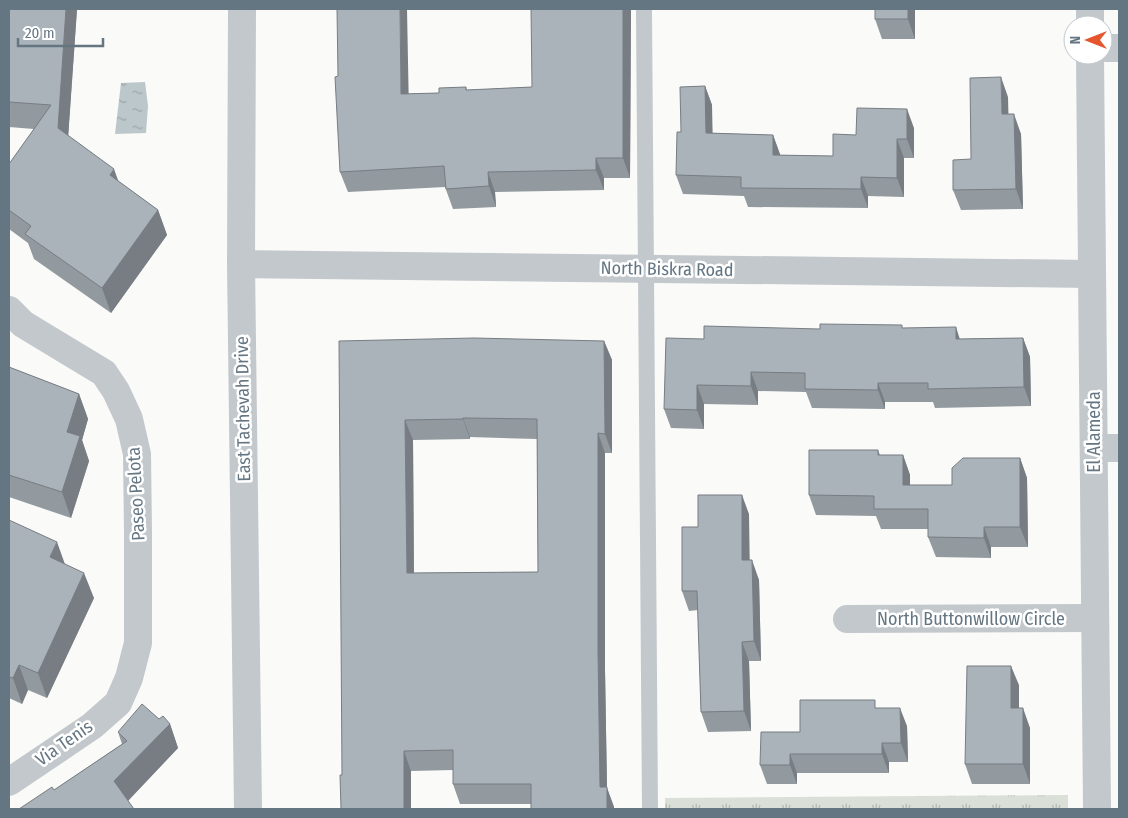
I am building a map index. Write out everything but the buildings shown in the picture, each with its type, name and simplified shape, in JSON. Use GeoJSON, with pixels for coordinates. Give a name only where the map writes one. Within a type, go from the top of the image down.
{"type":"FeatureCollection","features":[{"type":"Feature","properties":{"kind":"street","name":"East Tachevah Drive"},"geometry":{"type":"LineString","coordinates":[[242,9],[241,264],[248,809]]}},
{"type":"Feature","properties":{"kind":"street","name":"El Alameda"},"geometry":{"type":"LineString","coordinates":[[1090,65],[1092,274],[1106,448],[1095,618],[1097,809]]}},
{"type":"Feature","properties":{"kind":"street","name":"North Biskra Road"},"geometry":{"type":"LineString","coordinates":[[241,264],[1092,274]]}},
{"type":"Feature","properties":{"kind":"street","name":"Paseo Pelota"},"geometry":{"type":"LineString","coordinates":[[9,310],[23,324],[104,373],[116,391],[129,419],[137,454],[138,643],[128,678],[118,703]]}},
{"type":"Feature","properties":{"kind":"street","name":"North Buttonwillow Circle"},"geometry":{"type":"LineString","coordinates":[[847,619],[1095,618]]}},
{"type":"Feature","properties":{"kind":"street","name":"Via Tenis"},"geometry":{"type":"LineString","coordinates":[[9,782],[92,726],[118,703]]}},
{"type":"Feature","properties":{"kind":"lane"},"geometry":{"type":"LineString","coordinates":[[644,9],[650,809]]}},
{"type":"Feature","properties":{"kind":"green space"},"geometry":{"type":"Polygon","coordinates":[[[1068,795],[1068,809],[665,809],[665,798],[1068,795]]]}},
{"type":"Feature","properties":{"kind":"water"},"geometry":{"type":"Polygon","coordinates":[[[145,82],[148,106],[146,133],[115,134],[121,83],[145,82]]]}}]}
